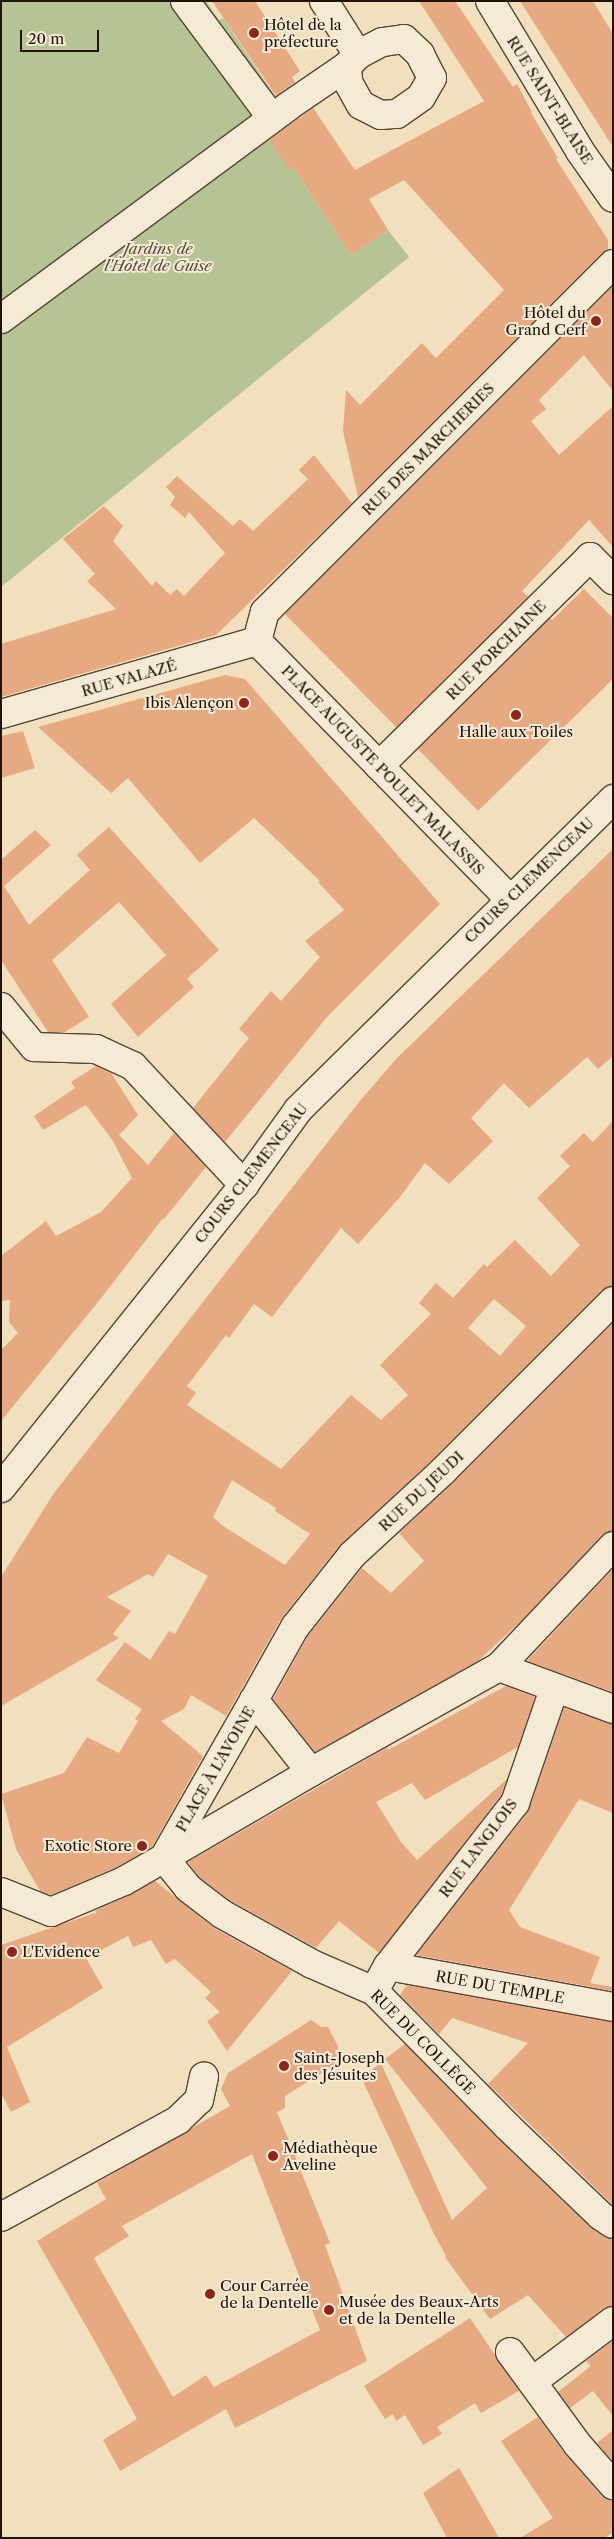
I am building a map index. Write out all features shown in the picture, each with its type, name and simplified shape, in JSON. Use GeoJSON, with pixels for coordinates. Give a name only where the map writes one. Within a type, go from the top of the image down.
{"type":"FeatureCollection","features":[{"type":"Feature","properties":{"kind":"street"},"geometry":{"type":"LineString","coordinates":[[185,1],[272,118]]}},
{"type":"Feature","properties":{"kind":"street"},"geometry":{"type":"LineString","coordinates":[[1,319],[272,118],[353,61],[324,1]]}},
{"type":"Feature","properties":{"kind":"street","name":"RUE SAINT-BLAISE"},"geometry":{"type":"LineString","coordinates":[[490,1],[580,151],[613,198]]}},
{"type":"Feature","properties":{"kind":"street","name":"RUE DES MARCHERIES"},"geometry":{"type":"LineString","coordinates":[[257,641],[265,612],[613,264]]}},
{"type":"Feature","properties":{"kind":"street","name":"RUE PORCHAINE"},"geometry":{"type":"LineString","coordinates":[[379,766],[590,557],[613,580]]}},
{"type":"Feature","properties":{"kind":"street","name":"RUE VALAZÉ"},"geometry":{"type":"LineString","coordinates":[[1,714],[257,641]]}},
{"type":"Feature","properties":{"kind":"street","name":"PLACE AUGUSTE POULET MALASSIS"},"geometry":{"type":"LineString","coordinates":[[257,641],[510,899]]}},
{"type":"Feature","properties":{"kind":"street","name":"COURS CLEMENCEAU"},"geometry":{"type":"LineString","coordinates":[[1,1488],[244,1184],[298,1110],[613,799]]}},
{"type":"Feature","properties":{"kind":"street"},"geometry":{"type":"LineString","coordinates":[[1,1008],[34,1047],[96,1049],[133,1066],[244,1184]]}},
{"type":"Feature","properties":{"kind":"street","name":"RUE DU JEUDI"},"geometry":{"type":"LineString","coordinates":[[254,1700],[294,1627],[352,1555],[443,1471],[613,1301]]}},
{"type":"Feature","properties":{"kind":"street"},"geometry":{"type":"LineString","coordinates":[[311,1772],[499,1667],[613,1546]]}},
{"type":"Feature","properties":{"kind":"street"},"geometry":{"type":"LineString","coordinates":[[499,1667],[613,1710]]}},
{"type":"Feature","properties":{"kind":"street","name":"RUE LANGLOIS"},"geometry":{"type":"LineString","coordinates":[[374,1991],[388,1966],[515,1803],[554,1689]]}},
{"type":"Feature","properties":{"kind":"street","name":"PLACE À L'AVOINE"},"geometry":{"type":"LineString","coordinates":[[254,1700],[311,1772],[164,1858],[254,1700]]}},
{"type":"Feature","properties":{"kind":"street"},"geometry":{"type":"LineString","coordinates":[[1,1892],[51,1912],[124,1880],[164,1858]]}},
{"type":"Feature","properties":{"kind":"street","name":"RUE DU COLLÈGE"},"geometry":{"type":"LineString","coordinates":[[164,1858],[188,1888],[222,1914],[312,1964],[374,1991],[507,2126],[601,2216],[613,2224]]}},
{"type":"Feature","properties":{"kind":"street","name":"RUE DU TEMPLE"},"geometry":{"type":"LineString","coordinates":[[388,1966],[613,2007]]}},
{"type":"Feature","properties":{"kind":"street"},"geometry":{"type":"LineString","coordinates":[[1,2217],[178,2120],[198,2100],[204,2077]]}},
{"type":"Feature","properties":{"kind":"street"},"geometry":{"type":"LineString","coordinates":[[533,2381],[613,2321]]}},
{"type":"Feature","properties":{"kind":"street"},"geometry":{"type":"LineString","coordinates":[[510,2352],[533,2381],[577,2444],[613,2485]]}},
{"type":"Feature","properties":{"kind":"green space","name":"Jardins de l'Hôtel de Guise"},"geometry":{"type":"Polygon","coordinates":[[[1,1],[206,1],[219,20],[223,18],[292,122],[268,138],[289,169],[293,167],[351,255],[388,230],[409,257],[1,587],[1,1]]]}},
{"type":"Feature","properties":{"kind":"building","name":"Hôtel de la préfecture"},"geometry":{"type":"Polygon","coordinates":[[[212,1],[255,1],[300,71],[292,77],[295,82],[276,96],[212,1]]]}},
{"type":"Feature","properties":{"kind":"building"},"geometry":{"type":"Polygon","coordinates":[[[419,1],[455,1],[513,87],[517,84],[531,113],[558,158],[556,159],[608,240],[608,249],[358,497],[343,431],[346,390],[360,405],[422,343],[436,358],[504,290],[404,180],[369,199],[388,230],[351,255],[293,167],[289,170],[269,140],[313,108],[355,170],[484,101],[419,1]]]}},
{"type":"Feature","properties":{"kind":"building"},"geometry":{"type":"Polygon","coordinates":[[[520,1],[593,1],[613,34],[613,147],[520,1]]]}},
{"type":"Feature","properties":{"kind":"building"},"geometry":{"type":"Polygon","coordinates":[[[613,286],[613,391],[584,355],[539,400],[546,409],[531,421],[559,455],[613,406],[613,547],[589,520],[522,591],[528,597],[396,727],[285,614],[613,286]]]}},
{"type":"Feature","properties":{"kind":"building"},"geometry":{"type":"Polygon","coordinates":[[[314,455],[352,503],[216,635],[1,697],[1,644],[116,609],[87,581],[95,574],[63,539],[104,506],[123,526],[113,541],[152,586],[156,581],[170,595],[177,589],[184,596],[225,553],[189,512],[185,518],[170,505],[175,497],[166,487],[177,476],[233,526],[240,519],[253,531],[308,479],[299,470],[314,455]]]}},
{"type":"Feature","properties":{"kind":"building","name":"Halle aux Toiles"},"geometry":{"type":"Polygon","coordinates":[[[584,589],[613,618],[613,679],[478,811],[418,749],[550,618],[552,620],[584,589]]]}},
{"type":"Feature","properties":{"kind":"building"},"geometry":{"type":"Polygon","coordinates":[[[225,675],[245,679],[440,904],[327,1017],[225,1142],[193,1108],[249,1038],[239,1029],[271,991],[281,1001],[320,957],[305,941],[344,910],[318,882],[320,881],[254,818],[200,863],[128,778],[111,793],[38,727],[225,675]]]}},
{"type":"Feature","properties":{"kind":"building"},"geometry":{"type":"Polygon","coordinates":[[[23,731],[35,768],[1,778],[1,736],[23,731]]]}},
{"type":"Feature","properties":{"kind":"building"},"geometry":{"type":"Polygon","coordinates":[[[109,827],[219,950],[187,979],[194,987],[138,1037],[111,1004],[166,955],[119,902],[52,960],[89,1017],[65,1032],[48,1032],[1,960],[1,860],[35,830],[51,845],[4,886],[29,925],[90,870],[77,855],[109,827]]]}},
{"type":"Feature","properties":{"kind":"building"},"geometry":{"type":"Polygon","coordinates":[[[613,849],[613,1056],[598,1069],[587,1057],[529,1108],[504,1083],[471,1118],[493,1141],[449,1184],[425,1163],[400,1197],[358,1244],[341,1228],[272,1317],[254,1304],[229,1338],[226,1335],[187,1386],[196,1393],[187,1405],[281,1469],[351,1395],[381,1420],[408,1395],[380,1365],[431,1314],[419,1303],[436,1283],[453,1298],[484,1264],[487,1267],[515,1240],[551,1276],[580,1245],[537,1198],[570,1166],[560,1156],[584,1133],[593,1142],[613,1121],[613,1286],[602,1290],[432,1460],[340,1545],[281,1619],[226,1716],[191,1695],[184,1709],[161,1721],[203,1756],[152,1847],[117,1867],[51,1895],[40,1891],[16,1849],[1,1794],[64,1773],[87,1737],[119,1753],[138,1721],[135,1719],[142,1709],[96,1680],[125,1642],[150,1660],[169,1631],[175,1634],[208,1576],[168,1554],[153,1577],[148,1574],[107,1597],[131,1611],[113,1634],[119,1638],[1,1706],[1,1577],[54,1493],[359,1102],[397,1058],[613,849]],[[494,1299],[468,1328],[500,1356],[526,1326],[494,1299]],[[232,1480],[213,1517],[223,1526],[285,1565],[310,1534],[275,1511],[276,1508],[232,1480]]]}},
{"type":"Feature","properties":{"kind":"building"},"geometry":{"type":"Polygon","coordinates":[[[96,1066],[111,1073],[138,1115],[119,1135],[148,1165],[174,1133],[206,1167],[1,1421],[1,1350],[18,1333],[9,1322],[10,1300],[1,1301],[1,1256],[46,1221],[56,1236],[101,1212],[132,1178],[113,1141],[86,1105],[43,1130],[34,1116],[75,1088],[71,1082],[96,1066]]]}},
{"type":"Feature","properties":{"kind":"building"},"geometry":{"type":"Polygon","coordinates":[[[613,1323],[613,1531],[602,1535],[522,1620],[478,1661],[315,1752],[273,1699],[308,1636],[362,1568],[391,1593],[424,1561],[399,1533],[454,1482],[613,1323]]]}},
{"type":"Feature","properties":{"kind":"building"},"geometry":{"type":"Polygon","coordinates":[[[613,1569],[613,1692],[527,1661],[613,1569]]]}},
{"type":"Feature","properties":{"kind":"building"},"geometry":{"type":"Polygon","coordinates":[[[506,1686],[535,1697],[518,1747],[425,1800],[412,1783],[376,1802],[401,1842],[417,1860],[507,1779],[501,1795],[379,1953],[339,1921],[316,1948],[231,1901],[199,1877],[188,1862],[388,1747],[388,1750],[506,1686]]]}},
{"type":"Feature","properties":{"kind":"building"},"geometry":{"type":"Polygon","coordinates":[[[564,1708],[613,1724],[613,1813],[579,1799],[509,1910],[520,1927],[600,1957],[590,1983],[613,1987],[613,1991],[416,1955],[528,1812],[564,1708]]]}},
{"type":"Feature","properties":{"kind":"building"},"geometry":{"type":"Polygon","coordinates":[[[155,1881],[214,1928],[292,1971],[227,2051],[207,2021],[220,2012],[205,1998],[211,1992],[175,1959],[166,1964],[151,1940],[133,1947],[128,1936],[86,1958],[103,1988],[7,2047],[30,2102],[11,2112],[1,2093],[1,1945],[98,1912],[94,1911],[130,1895],[155,1881]]]}},
{"type":"Feature","properties":{"kind":"building"},"geometry":{"type":"Polygon","coordinates":[[[407,1985],[613,2022],[613,2205],[488,2084],[528,2043],[452,2018],[439,2034],[400,1995],[407,1985]]]}},
{"type":"Feature","properties":{"kind":"building"},"geometry":{"type":"Polygon","coordinates":[[[311,2020],[321,2027],[328,2027],[338,2046],[337,2052],[341,2061],[285,2096],[285,2108],[277,2112],[330,2243],[325,2245],[367,2361],[235,2428],[226,2409],[120,2471],[103,2440],[137,2419],[37,2241],[106,2199],[97,2183],[230,2106],[221,2089],[228,2073],[311,2020]],[[252,2154],[122,2226],[129,2236],[94,2258],[173,2397],[206,2375],[214,2387],[320,2330],[252,2154]]]}},
{"type":"Feature","properties":{"kind":"building"},"geometry":{"type":"Polygon","coordinates":[[[405,2044],[496,2137],[590,2227],[604,2237],[613,2240],[613,2306],[604,2308],[566,2337],[528,2295],[490,2319],[445,2257],[361,2077],[381,2063],[452,2220],[487,2188],[385,2059],[405,2044]]]}},
{"type":"Feature","properties":{"kind":"building"},"geometry":{"type":"Polygon","coordinates":[[[470,2318],[519,2391],[481,2413],[475,2403],[437,2427],[442,2434],[423,2445],[405,2415],[396,2421],[393,2414],[385,2419],[364,2386],[470,2318]]]}},
{"type":"Feature","properties":{"kind":"building"},"geometry":{"type":"Polygon","coordinates":[[[613,2341],[613,2416],[593,2391],[570,2408],[558,2392],[591,2366],[586,2361],[613,2341]]]}},
{"type":"Feature","properties":{"kind":"building"},"geometry":{"type":"Polygon","coordinates":[[[538,2417],[565,2454],[601,2495],[613,2500],[613,2532],[605,2538],[520,2538],[553,2518],[501,2441],[538,2417]]]}},
{"type":"Feature","properties":{"kind":"building"},"geometry":{"type":"Polygon","coordinates":[[[613,2430],[613,2461],[597,2443],[613,2430]]]}},
{"type":"Feature","properties":{"kind":"building"},"geometry":{"type":"Polygon","coordinates":[[[459,2468],[499,2538],[447,2538],[423,2493],[459,2468]]]}},
{"type":"Feature","properties":{"kind":"place","name":"Hôtel de la préfecture"},"geometry":{"type":"Point","coordinates":[254,33]}},
{"type":"Feature","properties":{"kind":"place","name":"Hôtel du Grand Cerf"},"geometry":{"type":"Point","coordinates":[596,321]}},
{"type":"Feature","properties":{"kind":"place","name":"Ibis Alençon"},"geometry":{"type":"Point","coordinates":[244,703]}},
{"type":"Feature","properties":{"kind":"place","name":"Halle aux Toiles"},"geometry":{"type":"Point","coordinates":[516,715]}},
{"type":"Feature","properties":{"kind":"place","name":"Exotic Store"},"geometry":{"type":"Point","coordinates":[142,1846]}},
{"type":"Feature","properties":{"kind":"place","name":"L'Evidence"},"geometry":{"type":"Point","coordinates":[12,1952]}},
{"type":"Feature","properties":{"kind":"place","name":"Saint-Joseph des Jésuites"},"geometry":{"type":"Point","coordinates":[284,2066]}},
{"type":"Feature","properties":{"kind":"place","name":"Médiathèque Aveline"},"geometry":{"type":"Point","coordinates":[273,2156]}},
{"type":"Feature","properties":{"kind":"place","name":"Cour Carrée de la Dentelle"},"geometry":{"type":"Point","coordinates":[210,2294]}},
{"type":"Feature","properties":{"kind":"place","name":"Musée des Beaux-Arts et de la Dentelle"},"geometry":{"type":"Point","coordinates":[329,2310]}}]}
